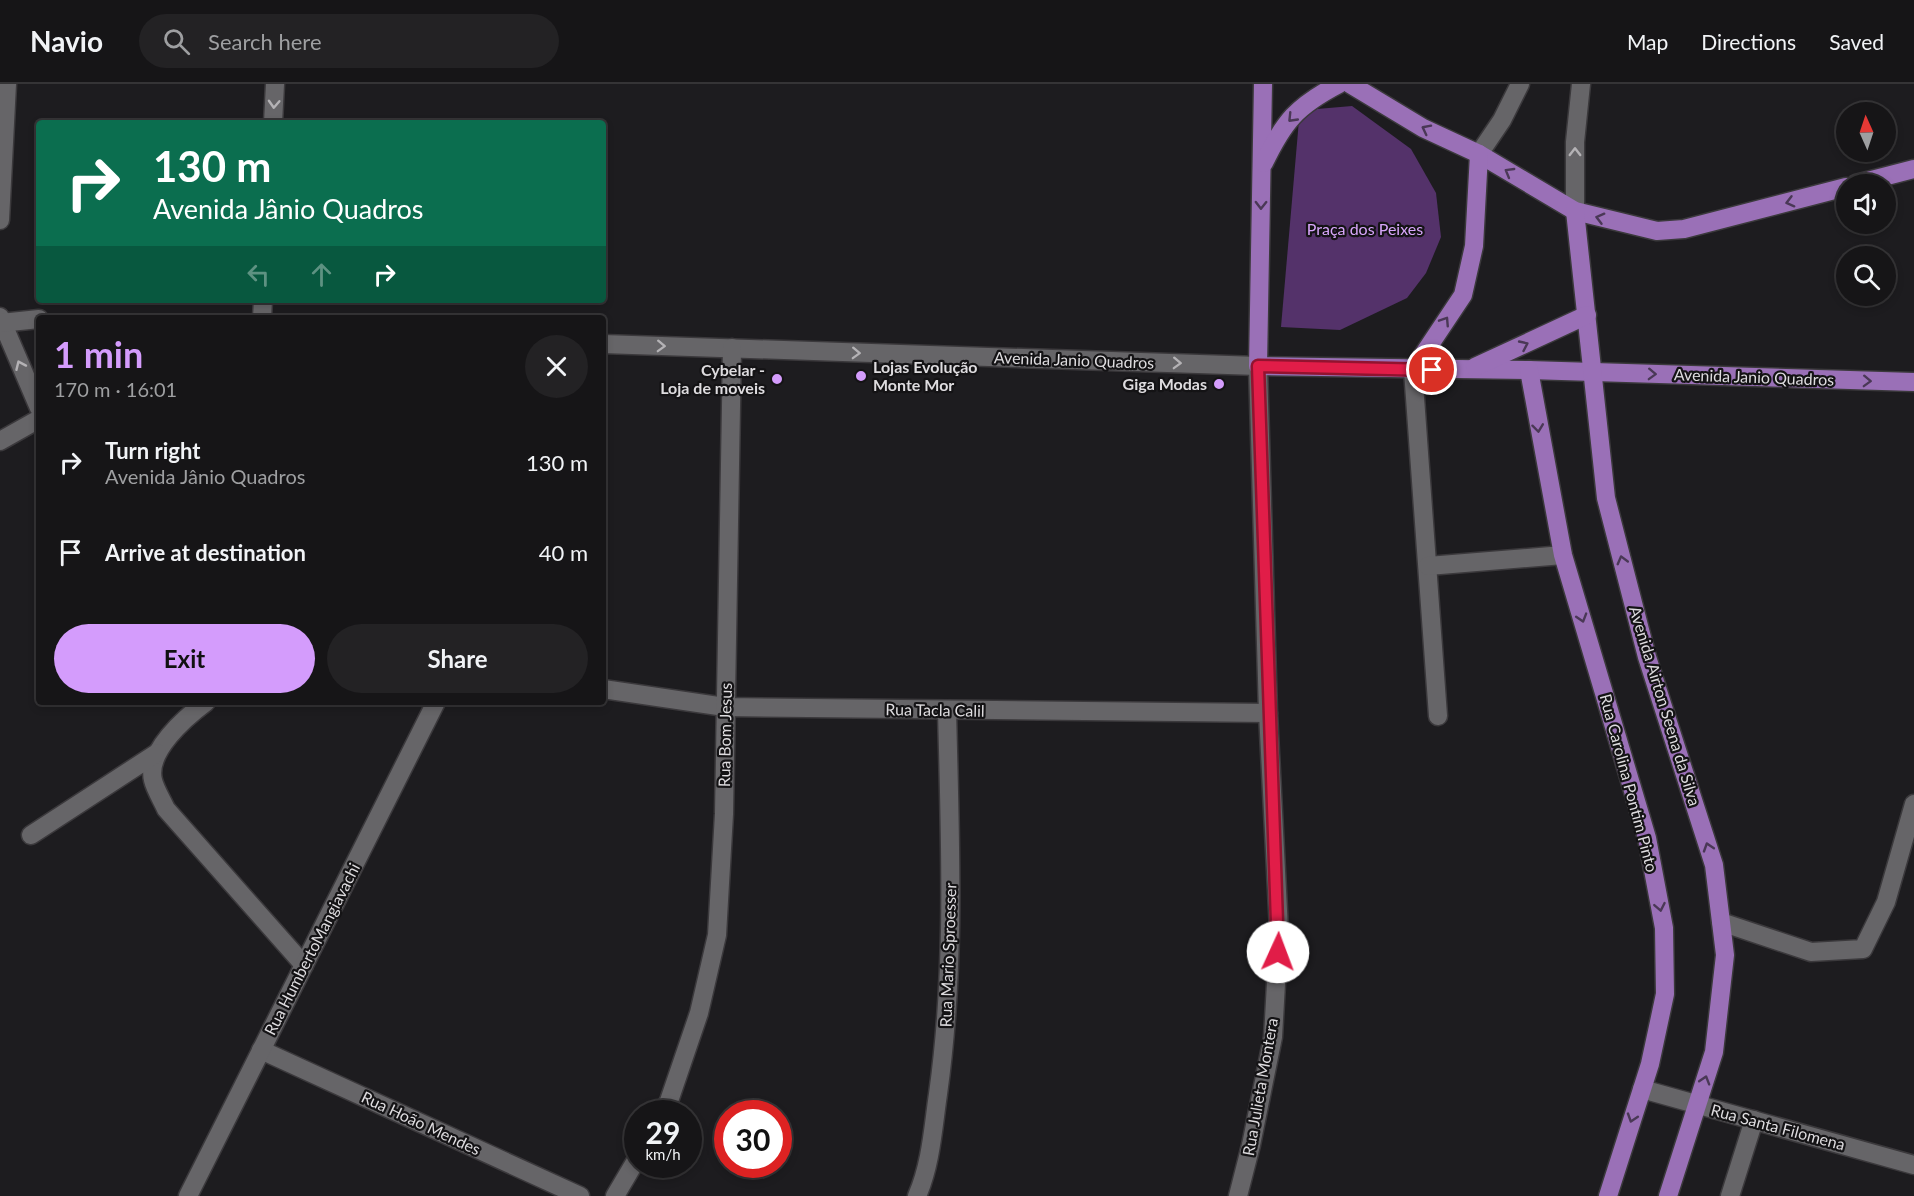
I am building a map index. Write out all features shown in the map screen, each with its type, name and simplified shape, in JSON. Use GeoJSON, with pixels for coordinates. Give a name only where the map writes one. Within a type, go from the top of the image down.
{"type":"FeatureCollection","features":[{"type":"Feature","properties":{"kind":"main road"},"geometry":{"type":"LineString","coordinates":[[1258,366],[1263,84]]}},
{"type":"Feature","properties":{"kind":"main road"},"geometry":{"type":"LineString","coordinates":[[1262,167],[1280,130],[1308,101],[1339,84]]}},
{"type":"Feature","properties":{"kind":"main road"},"geometry":{"type":"LineString","coordinates":[[1350,84],[1423,128],[1479,154],[1575,211],[1657,231],[1684,229],[1836,190]]}},
{"type":"Feature","properties":{"kind":"main road"},"geometry":{"type":"LineString","coordinates":[[1413,370],[1463,294],[1474,246],[1479,154]]}},
{"type":"Feature","properties":{"kind":"main road"},"geometry":{"type":"LineString","coordinates":[[1895,174],[1914,169]]}},
{"type":"Feature","properties":{"kind":"main road","name":"Avenida Airton Seena da Silva"},"geometry":{"type":"LineString","coordinates":[[1575,211],[1606,498],[1647,657],[1714,865],[1725,955],[1714,1052],[1668,1196]]}},
{"type":"Feature","properties":{"kind":"main road"},"geometry":{"type":"LineString","coordinates":[[1470,369],[1587,315]]}},
{"type":"Feature","properties":{"kind":"main road","name":"Avenida Janio Quadros"},"geometry":{"type":"LineString","coordinates":[[1258,366],[1529,370],[1914,382]]}},
{"type":"Feature","properties":{"kind":"main road","name":"Rua Carolina Pontim Pinto"},"geometry":{"type":"LineString","coordinates":[[1529,370],[1563,555],[1647,838],[1664,928],[1665,994],[1642,1089],[1608,1196]]}},
{"type":"Feature","properties":{"kind":"street"},"geometry":{"type":"LineString","coordinates":[[0,220],[7,84]]}},
{"type":"Feature","properties":{"kind":"street"},"geometry":{"type":"LineString","coordinates":[[273,120],[275,84]]}},
{"type":"Feature","properties":{"kind":"street"},"geometry":{"type":"LineString","coordinates":[[1479,154],[1502,120],[1521,84]]}},
{"type":"Feature","properties":{"kind":"street"},"geometry":{"type":"LineString","coordinates":[[1575,211],[1575,142],[1581,84]]}},
{"type":"Feature","properties":{"kind":"street"},"geometry":{"type":"LineString","coordinates":[[0,317],[0,323],[36,401]]}},
{"type":"Feature","properties":{"kind":"street"},"geometry":{"type":"LineString","coordinates":[[0,323],[36,319]]}},
{"type":"Feature","properties":{"kind":"street","name":"Avenida Janio Quadros"},"geometry":{"type":"LineString","coordinates":[[606,344],[1258,366]]}},
{"type":"Feature","properties":{"kind":"street","name":"Rua Bom Jesus"},"geometry":{"type":"LineString","coordinates":[[669,1100],[699,1013],[717,935],[725,707],[732,348]]}},
{"type":"Feature","properties":{"kind":"street","name":"Rua Julieta Montera"},"geometry":{"type":"LineString","coordinates":[[1238,1196],[1273,1037],[1280,930],[1268,714],[1258,366]]}},
{"type":"Feature","properties":{"kind":"street"},"geometry":{"type":"LineString","coordinates":[[1413,370],[1438,716]]}},
{"type":"Feature","properties":{"kind":"street"},"geometry":{"type":"LineString","coordinates":[[0,441],[36,421]]}},
{"type":"Feature","properties":{"kind":"street"},"geometry":{"type":"LineString","coordinates":[[1428,566],[1563,555]]}},
{"type":"Feature","properties":{"kind":"street","name":"Rua Tacla Calil"},"geometry":{"type":"LineString","coordinates":[[606,688],[725,707],[1268,714]]}},
{"type":"Feature","properties":{"kind":"street"},"geometry":{"type":"LineString","coordinates":[[31,835],[157,753],[184,719],[202,705]]}},
{"type":"Feature","properties":{"kind":"street","name":"Rua HumbertoMangiavachi"},"geometry":{"type":"LineString","coordinates":[[188,1196],[434,705]]}},
{"type":"Feature","properties":{"kind":"street","name":"Rua Mario Sproesser"},"geometry":{"type":"LineString","coordinates":[[916,1196],[926,1174],[945,1033],[952,910],[947,710]]}},
{"type":"Feature","properties":{"kind":"street"},"geometry":{"type":"LineString","coordinates":[[157,753],[152,778],[166,809],[304,965]]}},
{"type":"Feature","properties":{"kind":"street"},"geometry":{"type":"LineString","coordinates":[[1721,922],[1811,952],[1863,949],[1886,902],[1914,804]]}},
{"type":"Feature","properties":{"kind":"street","name":"Rua Hoão Mendes"},"geometry":{"type":"LineString","coordinates":[[261,1050],[580,1196]]}},
{"type":"Feature","properties":{"kind":"street","name":"Rua Santa Filomena"},"geometry":{"type":"LineString","coordinates":[[1642,1089],[1914,1165]]}},
{"type":"Feature","properties":{"kind":"street"},"geometry":{"type":"LineString","coordinates":[[1730,1196],[1754,1120]]}},
{"type":"Feature","properties":{"kind":"street"},"geometry":{"type":"LineString","coordinates":[[615,1196],[626,1178]]}},
{"type":"Feature","properties":{"kind":"green space","name":"Praça dos Peixes"},"geometry":{"type":"Polygon","coordinates":[[[1352,106],[1411,149],[1436,193],[1441,237],[1426,273],[1407,298],[1340,330],[1281,327],[1299,120],[1317,109],[1352,106]]]}},
{"type":"Feature","properties":{"kind":"place","name":"Lojas Evolução Monte Mor"},"geometry":{"type":"Point","coordinates":[861,376]}},
{"type":"Feature","properties":{"kind":"place","name":"Cybelar - Loja de moveis"},"geometry":{"type":"Point","coordinates":[777,379]}},
{"type":"Feature","properties":{"kind":"place","name":"Giga Modas"},"geometry":{"type":"Point","coordinates":[1219,384]}},
{"type":"Feature","properties":{"kind":"route"},"geometry":{"type":"LineString","coordinates":[[1278,952],[1280,930],[1268,714],[1258,366],[1432,370]]}}]}
